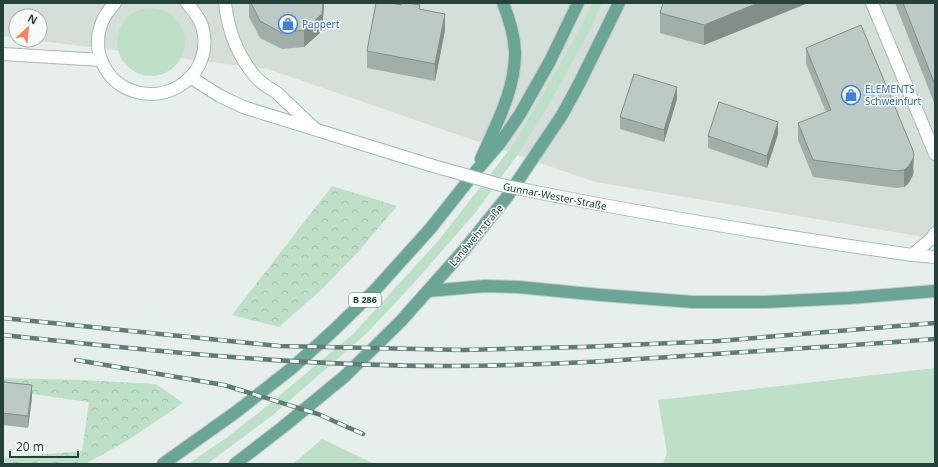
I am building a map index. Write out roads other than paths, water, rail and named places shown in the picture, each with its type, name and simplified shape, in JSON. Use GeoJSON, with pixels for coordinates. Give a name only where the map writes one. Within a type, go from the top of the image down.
{"type":"FeatureCollection","features":[{"type":"Feature","properties":{"kind":"main road"},"geometry":{"type":"LineString","coordinates":[[476,171],[504,105],[512,79],[515,51],[511,26],[504,3]]}},
{"type":"Feature","properties":{"kind":"main road","name":"B 286"},"geometry":{"type":"LineString","coordinates":[[163,464],[236,412],[307,354],[375,290],[430,229],[500,143],[520,114],[550,61],[578,3]]}},
{"type":"Feature","properties":{"kind":"main road","name":"Landwehrstraße"},"geometry":{"type":"LineString","coordinates":[[236,464],[284,427],[345,376],[401,322],[507,197],[544,143],[579,84],[619,3]]}},
{"type":"Feature","properties":{"kind":"main road"},"geometry":{"type":"LineString","coordinates":[[428,291],[485,286],[518,287],[693,302],[764,302],[849,298],[935,291]]}},
{"type":"Feature","properties":{"kind":"street"},"geometry":{"type":"LineString","coordinates":[[115,3],[102,20],[98,33],[98,47],[101,60],[109,74],[120,85],[133,92],[149,95],[164,93],[178,87],[190,77],[198,66],[203,53],[204,39],[202,26],[196,13],[187,3]]}},
{"type":"Feature","properties":{"kind":"street"},"geometry":{"type":"LineString","coordinates":[[225,3],[227,20],[235,46],[255,77],[277,94],[317,130]]}},
{"type":"Feature","properties":{"kind":"street"},"geometry":{"type":"LineString","coordinates":[[872,3],[935,154]]}},
{"type":"Feature","properties":{"kind":"street"},"geometry":{"type":"LineString","coordinates":[[3,54],[101,60]]}},
{"type":"Feature","properties":{"kind":"street","name":"Gunnar-Wester-Straße"},"geometry":{"type":"LineString","coordinates":[[190,77],[212,92],[243,107],[430,165],[501,185],[647,214],[813,241],[935,257]]}},
{"type":"Feature","properties":{"kind":"street"},"geometry":{"type":"LineString","coordinates":[[912,255],[932,238],[935,233]]}},
{"type":"Feature","properties":{"kind":"railway"},"geometry":{"type":"LineString","coordinates":[[3,318],[279,346],[463,350],[718,341],[935,323]]}},
{"type":"Feature","properties":{"kind":"railway"},"geometry":{"type":"LineString","coordinates":[[3,335],[114,347],[281,360],[448,366],[548,364],[935,339]]}},
{"type":"Feature","properties":{"kind":"railway"},"geometry":{"type":"LineString","coordinates":[[76,360],[224,385],[318,414],[363,434]]}},
{"type":"Feature","properties":{"kind":"place","name":"Pappert"},"geometry":{"type":"Point","coordinates":[288,24]}},
{"type":"Feature","properties":{"kind":"place","name":"ELEMENTS Schweinfurt"},"geometry":{"type":"Point","coordinates":[851,95]}}]}
